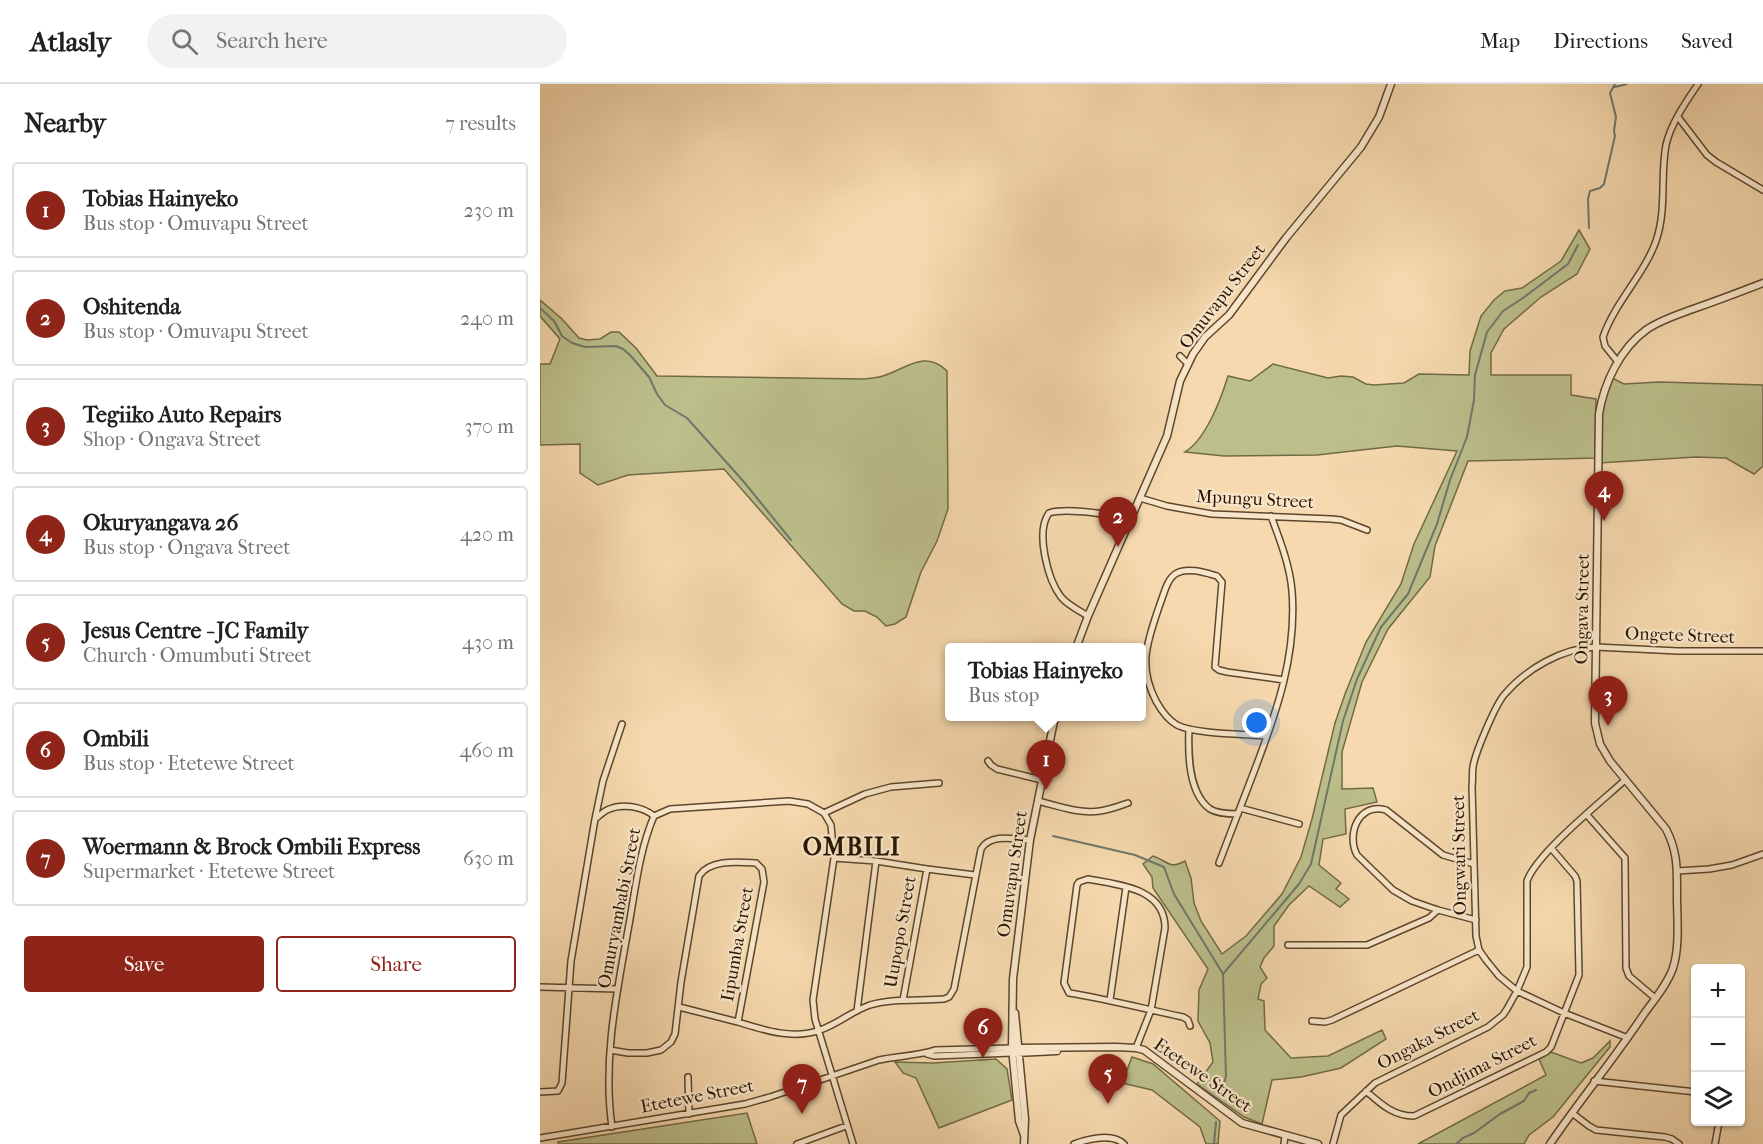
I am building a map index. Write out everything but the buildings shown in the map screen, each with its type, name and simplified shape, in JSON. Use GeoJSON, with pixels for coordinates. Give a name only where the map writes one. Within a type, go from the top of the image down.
{"type":"FeatureCollection","features":[{"type":"Feature","properties":{"kind":"street","name":"Omuvapu Street"},"geometry":{"type":"LineString","coordinates":[[1078,643],[1167,436],[1180,381],[1198,346],[1229,315],[1286,238],[1361,147],[1379,117],[1391,84]]}},
{"type":"Feature","properties":{"kind":"street"},"geometry":{"type":"LineString","coordinates":[[1618,362],[1605,346],[1603,337],[1614,313],[1656,242],[1664,201],[1666,145],[1678,117],[1698,84]]}},
{"type":"Feature","properties":{"kind":"street"},"geometry":{"type":"LineString","coordinates":[[1678,117],[1707,155],[1763,190]]}},
{"type":"Feature","properties":{"kind":"street","name":"Ongava Street"},"geometry":{"type":"LineString","coordinates":[[1550,1144],[1655,998],[1673,968],[1677,948],[1677,871],[1676,853],[1672,841],[1666,829],[1610,761],[1600,744],[1595,723],[1599,414],[1607,384],[1618,362],[1645,331],[1656,323],[1763,283]]}},
{"type":"Feature","properties":{"kind":"street"},"geometry":{"type":"LineString","coordinates":[[1180,356],[1188,364]]}},
{"type":"Feature","properties":{"kind":"street","name":"Mpungu Street"},"geometry":{"type":"LineString","coordinates":[[1140,498],[1201,513],[1331,519],[1350,523],[1367,531]]}},
{"type":"Feature","properties":{"kind":"street"},"geometry":{"type":"LineString","coordinates":[[1088,616],[1072,607],[1060,596],[1049,573],[1044,554],[1045,521],[1049,513],[1061,511],[1130,518]]}},
{"type":"Feature","properties":{"kind":"street"},"geometry":{"type":"LineString","coordinates":[[1219,863],[1282,695],[1291,648],[1292,590],[1286,562],[1271,516]]}},
{"type":"Feature","properties":{"kind":"street"},"geometry":{"type":"LineString","coordinates":[[1146,652],[1149,636],[1171,579],[1176,573],[1197,571],[1218,576],[1222,582],[1215,667],[1227,672],[1284,680]]}},
{"type":"Feature","properties":{"kind":"street","name":"Ongete Street"},"geometry":{"type":"LineString","coordinates":[[1596,647],[1678,651],[1763,651]]}},
{"type":"Feature","properties":{"kind":"street","name":"Ongwari Street"},"geometry":{"type":"LineString","coordinates":[[1479,950],[1476,936],[1474,864],[1473,768],[1476,756],[1503,696],[1527,675],[1557,655],[1596,647]]}},
{"type":"Feature","properties":{"kind":"street"},"geometry":{"type":"LineString","coordinates":[[1146,672],[1160,707],[1175,724],[1189,729],[1267,736]]}},
{"type":"Feature","properties":{"kind":"street","name":"Omuvapu Street"},"geometry":{"type":"LineString","coordinates":[[1024,1144],[1025,1119],[1015,1051],[1013,979],[1030,840],[1054,721]]}},
{"type":"Feature","properties":{"kind":"street"},"geometry":{"type":"LineString","coordinates":[[540,1092],[558,1091],[561,1087],[571,961],[603,780],[622,724]]}},
{"type":"Feature","properties":{"kind":"street"},"geometry":{"type":"LineString","coordinates":[[1189,729],[1189,766],[1204,803],[1215,811],[1239,811],[1299,824]]}},
{"type":"Feature","properties":{"kind":"street"},"geometry":{"type":"LineString","coordinates":[[988,760],[997,769],[1042,780]]}},
{"type":"Feature","properties":{"kind":"street","name":"Ongaka Street"},"geometry":{"type":"LineString","coordinates":[[1333,1144],[1341,1115],[1382,1078],[1488,1027],[1503,1015],[1517,991],[1528,961],[1527,881],[1531,872],[1551,848],[1626,780]]}},
{"type":"Feature","properties":{"kind":"street"},"geometry":{"type":"LineString","coordinates":[[853,1144],[815,1019],[813,1000],[834,858],[831,825],[824,813],[865,794],[891,787],[939,783]]}},
{"type":"Feature","properties":{"kind":"street","name":"Omuryambabi Street"},"geometry":{"type":"LineString","coordinates":[[612,1127],[608,1079],[618,989],[642,851],[654,816],[670,809],[789,801],[808,804],[824,813]]}},
{"type":"Feature","properties":{"kind":"street"},"geometry":{"type":"LineString","coordinates":[[1038,801],[1070,810],[1086,811],[1101,811],[1128,803]]}},
{"type":"Feature","properties":{"kind":"street"},"geometry":{"type":"LineString","coordinates":[[595,819],[608,809],[632,807],[645,810],[654,816]]}},
{"type":"Feature","properties":{"kind":"street"},"geometry":{"type":"LineString","coordinates":[[1474,864],[1450,858],[1438,852],[1386,810],[1374,808],[1359,819],[1353,831],[1354,849],[1357,855],[1393,890],[1412,901],[1476,920]]}},
{"type":"Feature","properties":{"kind":"street"},"geometry":{"type":"LineString","coordinates":[[1587,815],[1625,858],[1626,968],[1629,976],[1655,998]]}},
{"type":"Feature","properties":{"kind":"street"},"geometry":{"type":"LineString","coordinates":[[738,1022],[782,1034],[799,1034],[819,1031],[870,1005],[949,997],[954,989],[981,849],[988,841],[1000,838],[1030,840]]}},
{"type":"Feature","properties":{"kind":"street","name":"Ondjima Street"},"geometry":{"type":"LineString","coordinates":[[1366,1091],[1383,1107],[1406,1116],[1421,1114],[1546,1052],[1551,1047],[1579,975],[1578,887],[1575,876],[1551,848]]}},
{"type":"Feature","properties":{"kind":"street"},"geometry":{"type":"LineString","coordinates":[[1677,871],[1732,865],[1763,854]]}},
{"type":"Feature","properties":{"kind":"street"},"geometry":{"type":"LineString","coordinates":[[834,858],[876,861],[975,875]]}},
{"type":"Feature","properties":{"kind":"street"},"geometry":{"type":"LineString","coordinates":[[857,1011],[876,861]]}},
{"type":"Feature","properties":{"kind":"street","name":"Iipumba Street"},"geometry":{"type":"LineString","coordinates":[[610,1050],[628,1053],[655,1052],[671,1042],[675,1034],[682,972],[699,876],[702,871],[716,864],[756,863],[762,869],[764,882],[738,1022],[679,1007]]}},
{"type":"Feature","properties":{"kind":"street","name":"Uupopo Street"},"geometry":{"type":"LineString","coordinates":[[903,1000],[927,869]]}},
{"type":"Feature","properties":{"kind":"street"},"geometry":{"type":"LineString","coordinates":[[1136,1048],[1151,1010],[1165,918],[1160,907],[1141,891],[1088,879],[1079,882],[1064,983],[1069,993],[1110,1000],[1151,1010],[1184,1017],[1190,1026]]}},
{"type":"Feature","properties":{"kind":"street"},"geometry":{"type":"LineString","coordinates":[[1110,1000],[1126,887]]}},
{"type":"Feature","properties":{"kind":"street"},"geometry":{"type":"LineString","coordinates":[[1288,945],[1367,945],[1429,918],[1438,910]]}},
{"type":"Feature","properties":{"kind":"street"},"geometry":{"type":"LineString","coordinates":[[1311,1021],[1332,1020],[1479,950],[1499,976],[1517,991],[1628,1038]]}},
{"type":"Feature","properties":{"kind":"street"},"geometry":{"type":"LineString","coordinates":[[540,987],[618,989]]}},
{"type":"Feature","properties":{"kind":"street","name":"Etetewe Street"},"geometry":{"type":"LineString","coordinates":[[540,1138],[745,1104],[879,1060],[926,1053],[934,1056],[1059,1051],[1069,1048],[1136,1048],[1152,1054],[1242,1123],[1318,1144]]}},
{"type":"Feature","properties":{"kind":"street"},"geometry":{"type":"LineString","coordinates":[[688,1077],[689,1114]]}},
{"type":"Feature","properties":{"kind":"street"},"geometry":{"type":"LineString","coordinates":[[1594,1082],[1691,1092]]}},
{"type":"Feature","properties":{"kind":"street"},"geometry":{"type":"LineString","coordinates":[[1572,1113],[1596,1130],[1672,1138],[1679,1144]]}},
{"type":"Feature","properties":{"kind":"street"},"geometry":{"type":"LineString","coordinates":[[797,1144],[846,1126]]}},
{"type":"Feature","properties":{"kind":"street"},"geometry":{"type":"LineString","coordinates":[[1714,1144],[1718,1126]]}},
{"type":"Feature","properties":{"kind":"street"},"geometry":{"type":"LineString","coordinates":[[1284,1144],[1285,1136]]}},
{"type":"Feature","properties":{"kind":"street"},"geometry":{"type":"LineString","coordinates":[[1074,1144],[1106,1138],[1119,1139],[1124,1144]]}},
{"type":"Feature","properties":{"kind":"green space"},"geometry":{"type":"Polygon","coordinates":[[[1579,230],[1590,249],[1577,274],[1541,297],[1504,329],[1491,353],[1491,375],[1571,375],[1571,395],[1596,399],[1595,458],[1468,461],[1435,546],[1430,577],[1388,629],[1362,682],[1342,752],[1342,789],[1373,788],[1377,802],[1345,809],[1346,834],[1323,839],[1319,865],[1341,883],[1336,889],[1349,899],[1340,907],[1309,886],[1289,905],[1274,926],[1274,946],[1260,967],[1267,978],[1261,984],[1258,999],[1264,1001],[1265,1030],[1291,1058],[1328,1056],[1382,1030],[1386,1039],[1341,1068],[1301,1077],[1272,1080],[1262,1124],[1244,1117],[1197,1084],[1213,1062],[1210,1043],[1198,1021],[1199,990],[1208,969],[1153,888],[1152,877],[1143,864],[1153,856],[1172,865],[1185,861],[1191,878],[1194,903],[1201,921],[1222,954],[1246,936],[1282,894],[1301,857],[1335,723],[1345,694],[1366,642],[1401,584],[1414,544],[1457,451],[1397,446],[1317,455],[1224,456],[1185,452],[1200,438],[1206,428],[1217,407],[1228,376],[1250,381],[1273,364],[1328,378],[1353,377],[1366,384],[1374,385],[1404,383],[1419,374],[1469,375],[1470,351],[1481,316],[1505,291],[1522,288],[1561,261],[1579,230]]]}},
{"type":"Feature","properties":{"kind":"green space"},"geometry":{"type":"Polygon","coordinates":[[[540,300],[579,338],[600,339],[611,332],[619,332],[636,348],[657,376],[864,379],[883,376],[923,361],[939,365],[947,371],[948,509],[937,541],[921,572],[906,617],[895,624],[886,626],[877,617],[865,611],[854,611],[842,604],[724,469],[628,475],[598,485],[580,473],[580,444],[540,445],[540,364],[550,364],[560,339],[540,316],[540,300]]]}},
{"type":"Feature","properties":{"kind":"green space"},"geometry":{"type":"Polygon","coordinates":[[[1610,377],[1624,384],[1659,382],[1763,385],[1763,466],[1754,474],[1726,458],[1696,457],[1599,463],[1600,414],[1610,377]]]}},
{"type":"Feature","properties":{"kind":"green space"},"geometry":{"type":"Polygon","coordinates":[[[1610,1041],[1610,1047],[1553,1117],[1529,1135],[1524,1144],[1418,1144],[1546,1075],[1539,1059],[1551,1052],[1581,1063],[1593,1058],[1610,1041]]]}},
{"type":"Feature","properties":{"kind":"green space"},"geometry":{"type":"Polygon","coordinates":[[[1132,1057],[1153,1064],[1220,1121],[1218,1144],[1206,1144],[1200,1127],[1152,1090],[1122,1083],[1132,1057]]]}},
{"type":"Feature","properties":{"kind":"green space"},"geometry":{"type":"Polygon","coordinates":[[[996,1059],[1007,1069],[1012,1100],[939,1128],[916,1078],[903,1073],[895,1062],[933,1063],[996,1059]]]}},
{"type":"Feature","properties":{"kind":"green space"},"geometry":{"type":"Polygon","coordinates":[[[747,1113],[757,1144],[558,1144],[558,1142],[747,1113]]]}},
{"type":"Feature","properties":{"kind":"waterway"},"geometry":{"type":"LineString","coordinates":[[1589,228],[1590,191],[1604,184],[1615,136],[1616,117],[1610,93],[1615,84]]}},
{"type":"Feature","properties":{"kind":"waterway"},"geometry":{"type":"LineString","coordinates":[[1615,87],[1627,84]]}},
{"type":"Feature","properties":{"kind":"waterway"},"geometry":{"type":"LineString","coordinates":[[1223,974],[1299,884],[1311,864],[1343,721],[1357,679],[1381,627],[1408,594],[1437,524],[1450,480],[1467,437],[1474,400],[1475,375],[1487,332],[1503,311],[1568,264],[1578,245]]}},
{"type":"Feature","properties":{"kind":"waterway"},"geometry":{"type":"LineString","coordinates":[[540,308],[554,321],[562,336],[572,343],[585,347],[616,346],[630,355],[649,377],[665,405],[687,418],[744,482],[791,540]]}},
{"type":"Feature","properties":{"kind":"waterway"},"geometry":{"type":"LineString","coordinates":[[1053,836],[1135,855],[1164,867],[1174,894],[1223,974],[1226,1076],[1221,1096]]}},
{"type":"Feature","properties":{"kind":"waterway"},"geometry":{"type":"LineString","coordinates":[[1456,1144],[1500,1114],[1524,1101],[1529,1093],[1536,1090]]}},
{"type":"Feature","properties":{"kind":"waterway"},"geometry":{"type":"LineString","coordinates":[[1214,1144],[1216,1122]]}},
{"type":"Feature","properties":{"kind":"place","name":"Okuryangava 26"},"geometry":{"type":"Point","coordinates":[1604,521]}},
{"type":"Feature","properties":{"kind":"place","name":"Oshitenda"},"geometry":{"type":"Point","coordinates":[1118,547]}},
{"type":"Feature","properties":{"kind":"place","name":"Tegiiko Auto Repairs"},"geometry":{"type":"Point","coordinates":[1608,726]}},
{"type":"Feature","properties":{"kind":"place","name":"Tobias Hainyeko"},"geometry":{"type":"Point","coordinates":[1046,790]}},
{"type":"Feature","properties":{"kind":"place","name":"Ombili"},"geometry":{"type":"Point","coordinates":[983,1058]}},
{"type":"Feature","properties":{"kind":"place","name":"Jesus Centre - JC Family"},"geometry":{"type":"Point","coordinates":[1108,1104]}},
{"type":"Feature","properties":{"kind":"place","name":"Woermann & Brock Ombili Express"},"geometry":{"type":"Point","coordinates":[802,1114]}},
{"type":"Feature","properties":{"kind":"district","name":"OMBILI"},"geometry":{"type":"Point","coordinates":[852,847]}}]}
